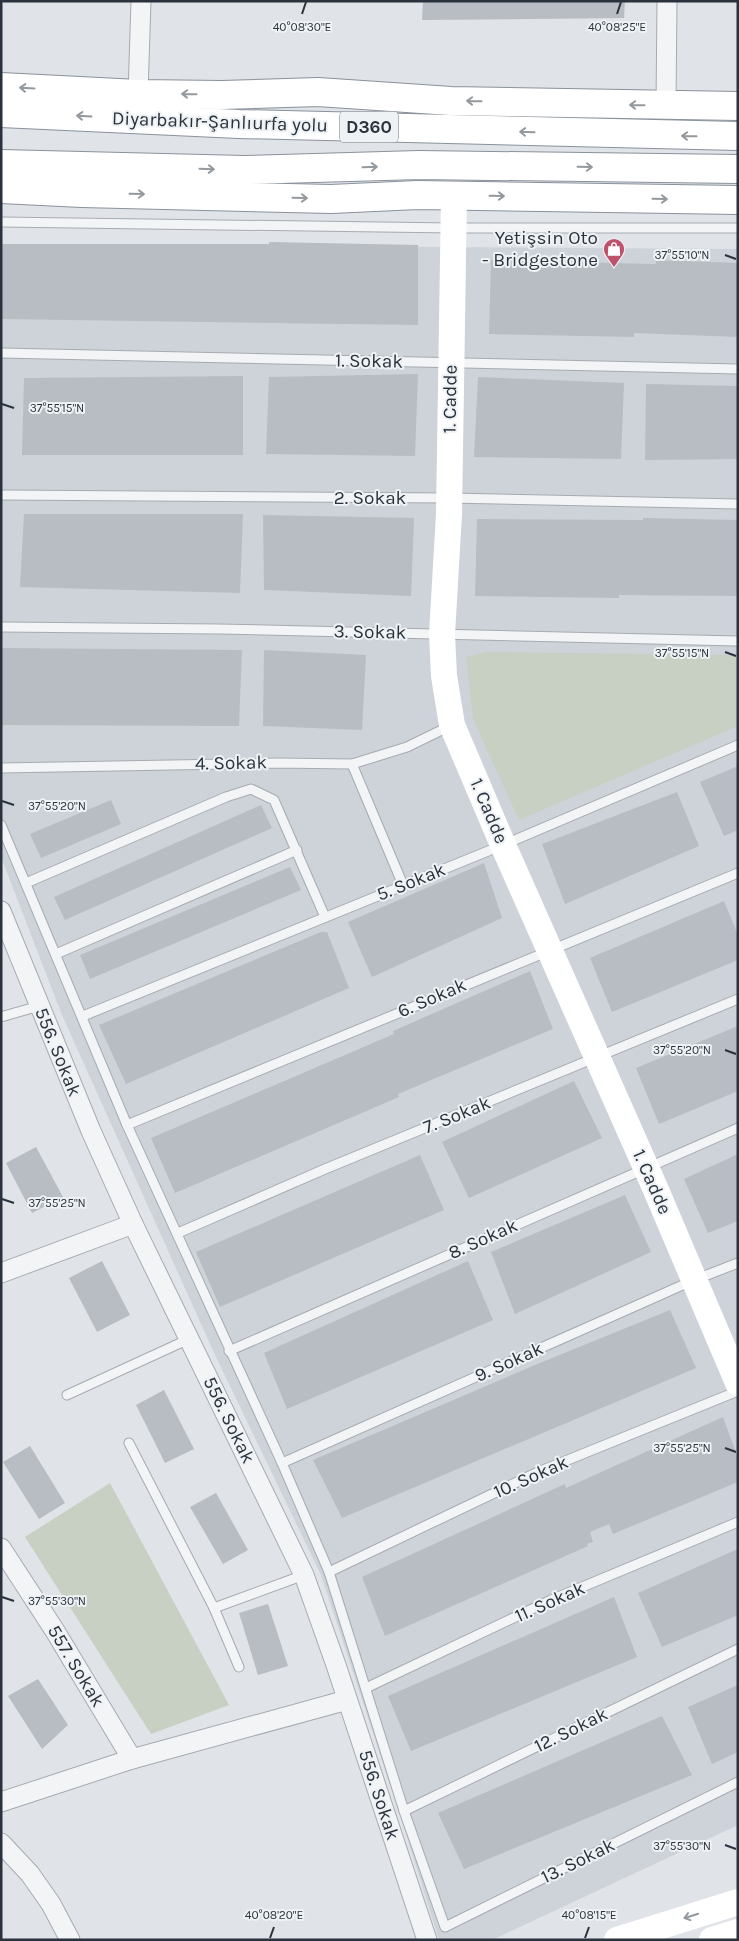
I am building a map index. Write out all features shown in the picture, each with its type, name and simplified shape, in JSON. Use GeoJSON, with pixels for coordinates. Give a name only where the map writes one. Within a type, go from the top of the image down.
{"type":"FeatureCollection","features":[{"type":"Feature","properties":{"kind":"highway"},"geometry":{"type":"LineString","coordinates":[[1,87],[138,94],[222,95],[318,92],[451,101],[738,106]]}},
{"type":"Feature","properties":{"kind":"highway"},"geometry":{"type":"LineString","coordinates":[[222,95],[380,114],[473,130]]}},
{"type":"Feature","properties":{"kind":"highway","name":"Diyarbakır-Şanlıurfa yolu"},"geometry":{"type":"LineString","coordinates":[[1,113],[248,124],[738,136]]}},
{"type":"Feature","properties":{"kind":"highway","name":"D360"},"geometry":{"type":"LineString","coordinates":[[1,164],[244,170],[419,166],[738,169]]}},
{"type":"Feature","properties":{"kind":"highway"},"geometry":{"type":"LineString","coordinates":[[1,188],[86,180],[168,168]]}},
{"type":"Feature","properties":{"kind":"highway"},"geometry":{"type":"LineString","coordinates":[[1,188],[82,193],[330,199],[418,195],[738,200]]}},
{"type":"Feature","properties":{"kind":"street"},"geometry":{"type":"LineString","coordinates":[[138,94],[141,1]]}},
{"type":"Feature","properties":{"kind":"street"},"geometry":{"type":"LineString","coordinates":[[666,105],[667,1]]}},
{"type":"Feature","properties":{"kind":"street","name":"1. Cadde"},"geometry":{"type":"LineString","coordinates":[[454,196],[449,498],[442,634],[444,676],[452,725],[738,1382]]}},
{"type":"Feature","properties":{"kind":"street","name":"556. Sokak"},"geometry":{"type":"LineString","coordinates":[[1,911],[91,1131],[133,1224],[304,1574],[348,1700],[427,1940]]}},
{"type":"Feature","properties":{"kind":"street"},"geometry":{"type":"LineString","coordinates":[[1,1273],[133,1224]]}},
{"type":"Feature","properties":{"kind":"street","name":"557. Sokak"},"geometry":{"type":"LineString","coordinates":[[1,1548],[55,1631],[132,1759]]}},
{"type":"Feature","properties":{"kind":"street"},"geometry":{"type":"LineString","coordinates":[[1,1802],[132,1759],[348,1700]]}},
{"type":"Feature","properties":{"kind":"street"},"geometry":{"type":"LineString","coordinates":[[1,1843],[30,1874],[52,1904],[70,1940]]}},
{"type":"Feature","properties":{"kind":"street"},"geometry":{"type":"LineString","coordinates":[[617,1940],[738,1902]]}},
{"type":"Feature","properties":{"kind":"street"},"geometry":{"type":"LineString","coordinates":[[712,1940],[738,1932]]}},
{"type":"Feature","properties":{"kind":"lane"},"geometry":{"type":"LineString","coordinates":[[1,222],[453,228],[738,228]]}},
{"type":"Feature","properties":{"kind":"lane","name":"1. Sokak"},"geometry":{"type":"LineString","coordinates":[[1,353],[738,369]]}},
{"type":"Feature","properties":{"kind":"lane","name":"2. Sokak"},"geometry":{"type":"LineString","coordinates":[[1,495],[449,498],[738,504]]}},
{"type":"Feature","properties":{"kind":"lane","name":"3. Sokak"},"geometry":{"type":"LineString","coordinates":[[1,627],[738,641]]}},
{"type":"Feature","properties":{"kind":"lane","name":"4. Sokak"},"geometry":{"type":"LineString","coordinates":[[1,768],[277,762],[352,764],[407,747],[452,725]]}},
{"type":"Feature","properties":{"kind":"lane","name":"5. Sokak"},"geometry":{"type":"LineString","coordinates":[[83,1016],[503,845],[738,745]]}},
{"type":"Feature","properties":{"kind":"lane"},"geometry":{"type":"LineString","coordinates":[[352,764],[403,885]]}},
{"type":"Feature","properties":{"kind":"lane"},"geometry":{"type":"LineString","coordinates":[[26,883],[226,797],[251,789],[274,800],[325,917]]}},
{"type":"Feature","properties":{"kind":"lane"},"geometry":{"type":"LineString","coordinates":[[1,825],[83,1016],[127,1125],[282,1463],[328,1572],[404,1812]]}},
{"type":"Feature","properties":{"kind":"lane"},"geometry":{"type":"LineString","coordinates":[[56,954],[297,850]]}},
{"type":"Feature","properties":{"kind":"lane","name":"6. Sokak"},"geometry":{"type":"LineString","coordinates":[[127,1125],[549,949],[738,873]]}},
{"type":"Feature","properties":{"kind":"lane","name":"7. Sokak"},"geometry":{"type":"LineString","coordinates":[[178,1233],[324,1170],[738,999]]}},
{"type":"Feature","properties":{"kind":"lane"},"geometry":{"type":"LineString","coordinates":[[1,1017],[39,1006]]}},
{"type":"Feature","properties":{"kind":"lane","name":"8. Sokak"},"geometry":{"type":"LineString","coordinates":[[229,1351],[738,1128]]}},
{"type":"Feature","properties":{"kind":"lane","name":"9. Sokak"},"geometry":{"type":"LineString","coordinates":[[282,1463],[694,1280],[738,1263]]}},
{"type":"Feature","properties":{"kind":"lane"},"geometry":{"type":"LineString","coordinates":[[67,1395],[189,1339]]}},
{"type":"Feature","properties":{"kind":"lane","name":"10. Sokak"},"geometry":{"type":"LineString","coordinates":[[328,1572],[538,1472],[738,1391]]}},
{"type":"Feature","properties":{"kind":"lane"},"geometry":{"type":"LineString","coordinates":[[129,1443],[214,1608],[239,1667]]}},
{"type":"Feature","properties":{"kind":"lane","name":"11. Sokak"},"geometry":{"type":"LineString","coordinates":[[366,1688],[551,1600],[738,1522]]}},
{"type":"Feature","properties":{"kind":"lane"},"geometry":{"type":"LineString","coordinates":[[214,1608],[304,1574]]}},
{"type":"Feature","properties":{"kind":"lane","name":"12. Sokak"},"geometry":{"type":"LineString","coordinates":[[404,1812],[738,1649]]}},
{"type":"Feature","properties":{"kind":"lane","name":"13. Sokak"},"geometry":{"type":"LineString","coordinates":[[404,1812],[445,1927],[738,1782]]}},
{"type":"Feature","properties":{"kind":"shaded area"},"geometry":{"type":"Polygon","coordinates":[[[1,244],[738,249],[738,1825],[492,1940],[439,1940],[321,1575],[215,1355],[62,1015],[1,857],[1,244]]]}},
{"type":"Feature","properties":{"kind":"green space"},"geometry":{"type":"Polygon","coordinates":[[[486,652],[738,655],[738,726],[519,820],[473,719],[466,657],[486,652]]]}},
{"type":"Feature","properties":{"kind":"green space"},"geometry":{"type":"Polygon","coordinates":[[[110,1483],[229,1705],[151,1734],[25,1537],[110,1483]]]}},
{"type":"Feature","properties":{"kind":"building"},"geometry":{"type":"Polygon","coordinates":[[[423,1],[625,1],[624,18],[422,20],[423,1]]]}},
{"type":"Feature","properties":{"kind":"building"},"geometry":{"type":"Polygon","coordinates":[[[269,242],[418,245],[418,325],[1,319],[1,244],[269,244],[269,242]]]}},
{"type":"Feature","properties":{"kind":"building"},"geometry":{"type":"Polygon","coordinates":[[[491,260],[656,264],[656,260],[738,263],[738,337],[634,333],[634,337],[489,334],[491,260]]]}},
{"type":"Feature","properties":{"kind":"building"},"geometry":{"type":"Polygon","coordinates":[[[418,374],[415,456],[266,454],[269,377],[418,374]]]}},
{"type":"Feature","properties":{"kind":"building"},"geometry":{"type":"Polygon","coordinates":[[[243,376],[243,455],[22,455],[24,378],[243,376]]]}},
{"type":"Feature","properties":{"kind":"building"},"geometry":{"type":"Polygon","coordinates":[[[478,377],[624,383],[621,459],[474,457],[478,377]]]}},
{"type":"Feature","properties":{"kind":"building"},"geometry":{"type":"Polygon","coordinates":[[[646,384],[738,386],[738,459],[645,460],[646,384]]]}},
{"type":"Feature","properties":{"kind":"building"},"geometry":{"type":"Polygon","coordinates":[[[24,514],[243,514],[240,593],[20,587],[24,514]]]}},
{"type":"Feature","properties":{"kind":"building"},"geometry":{"type":"Polygon","coordinates":[[[263,515],[414,518],[411,596],[264,590],[263,515]]]}},
{"type":"Feature","properties":{"kind":"building"},"geometry":{"type":"Polygon","coordinates":[[[643,518],[738,520],[738,596],[619,595],[619,598],[475,596],[477,519],[643,520],[643,518]]]}},
{"type":"Feature","properties":{"kind":"building"},"geometry":{"type":"Polygon","coordinates":[[[1,648],[242,650],[239,726],[1,725],[1,648]]]}},
{"type":"Feature","properties":{"kind":"building"},"geometry":{"type":"Polygon","coordinates":[[[264,650],[366,655],[362,730],[263,726],[264,650]]]}},
{"type":"Feature","properties":{"kind":"building"},"geometry":{"type":"Polygon","coordinates":[[[738,766],[738,830],[724,836],[700,782],[738,766]]]}},
{"type":"Feature","properties":{"kind":"building"},"geometry":{"type":"Polygon","coordinates":[[[677,792],[699,846],[565,904],[542,844],[677,792]]]}},
{"type":"Feature","properties":{"kind":"building"},"geometry":{"type":"Polygon","coordinates":[[[111,800],[121,824],[41,858],[30,834],[111,800]]]}},
{"type":"Feature","properties":{"kind":"building"},"geometry":{"type":"Polygon","coordinates":[[[261,805],[272,828],[65,920],[54,897],[261,805]]]}},
{"type":"Feature","properties":{"kind":"building"},"geometry":{"type":"Polygon","coordinates":[[[484,863],[502,918],[372,977],[348,922],[484,863]]]}},
{"type":"Feature","properties":{"kind":"building"},"geometry":{"type":"Polygon","coordinates":[[[290,867],[301,890],[90,979],[80,955],[290,867]]]}},
{"type":"Feature","properties":{"kind":"building"},"geometry":{"type":"Polygon","coordinates":[[[724,901],[738,935],[738,960],[612,1012],[590,958],[724,901]]]}},
{"type":"Feature","properties":{"kind":"building"},"geometry":{"type":"Polygon","coordinates":[[[321,932],[327,932],[349,988],[126,1084],[99,1025],[321,932]]]}},
{"type":"Feature","properties":{"kind":"building"},"geometry":{"type":"Polygon","coordinates":[[[530,971],[553,1029],[398,1094],[399,1097],[175,1193],[151,1138],[394,1034],[393,1031],[530,971]]]}},
{"type":"Feature","properties":{"kind":"building"},"geometry":{"type":"Polygon","coordinates":[[[738,1026],[738,1091],[659,1124],[636,1068],[738,1026]]]}},
{"type":"Feature","properties":{"kind":"building"},"geometry":{"type":"Polygon","coordinates":[[[574,1081],[602,1138],[469,1198],[442,1142],[574,1081]]]}},
{"type":"Feature","properties":{"kind":"building"},"geometry":{"type":"Polygon","coordinates":[[[36,1147],[63,1197],[32,1213],[6,1163],[36,1147]]]}},
{"type":"Feature","properties":{"kind":"building"},"geometry":{"type":"Polygon","coordinates":[[[738,1154],[738,1221],[708,1233],[684,1179],[738,1154]]]}},
{"type":"Feature","properties":{"kind":"building"},"geometry":{"type":"Polygon","coordinates":[[[420,1155],[444,1210],[220,1307],[196,1252],[420,1155]]]}},
{"type":"Feature","properties":{"kind":"building"},"geometry":{"type":"Polygon","coordinates":[[[625,1195],[651,1252],[515,1314],[491,1252],[625,1195]]]}},
{"type":"Feature","properties":{"kind":"building"},"geometry":{"type":"Polygon","coordinates":[[[102,1261],[130,1315],[97,1332],[69,1278],[102,1261]]]}},
{"type":"Feature","properties":{"kind":"building"},"geometry":{"type":"Polygon","coordinates":[[[468,1261],[493,1320],[287,1409],[264,1353],[468,1261]]]}},
{"type":"Feature","properties":{"kind":"building"},"geometry":{"type":"Polygon","coordinates":[[[670,1310],[696,1368],[342,1518],[313,1460],[535,1365],[670,1310]]]}},
{"type":"Feature","properties":{"kind":"building"},"geometry":{"type":"Polygon","coordinates":[[[164,1390],[194,1449],[165,1463],[136,1405],[164,1390]]]}},
{"type":"Feature","properties":{"kind":"building"},"geometry":{"type":"Polygon","coordinates":[[[723,1417],[738,1458],[738,1482],[613,1534],[609,1524],[590,1532],[593,1542],[587,1544],[588,1546],[385,1636],[362,1577],[565,1484],[566,1488],[723,1417]]]}},
{"type":"Feature","properties":{"kind":"building"},"geometry":{"type":"Polygon","coordinates":[[[30,1446],[65,1503],[39,1519],[3,1462],[30,1446]]]}},
{"type":"Feature","properties":{"kind":"building"},"geometry":{"type":"Polygon","coordinates":[[[216,1493],[248,1550],[223,1564],[190,1507],[216,1493]]]}},
{"type":"Feature","properties":{"kind":"building"},"geometry":{"type":"Polygon","coordinates":[[[738,1549],[738,1615],[662,1647],[638,1593],[738,1549]]]}},
{"type":"Feature","properties":{"kind":"building"},"geometry":{"type":"Polygon","coordinates":[[[614,1597],[637,1657],[411,1751],[388,1696],[614,1597]]]}},
{"type":"Feature","properties":{"kind":"building"},"geometry":{"type":"Polygon","coordinates":[[[268,1604],[288,1666],[258,1675],[239,1613],[268,1604]]]}},
{"type":"Feature","properties":{"kind":"building"},"geometry":{"type":"Polygon","coordinates":[[[38,1679],[68,1725],[42,1749],[8,1696],[38,1679]]]}},
{"type":"Feature","properties":{"kind":"building"},"geometry":{"type":"Polygon","coordinates":[[[738,1685],[738,1752],[712,1764],[688,1707],[738,1685]]]}},
{"type":"Feature","properties":{"kind":"building"},"geometry":{"type":"Polygon","coordinates":[[[662,1716],[692,1775],[464,1869],[438,1813],[662,1716]]]}},
{"type":"Feature","properties":{"kind":"place","name":"Yetişsin Oto - Bridgestone"},"geometry":{"type":"Point","coordinates":[614,268]}}]}
